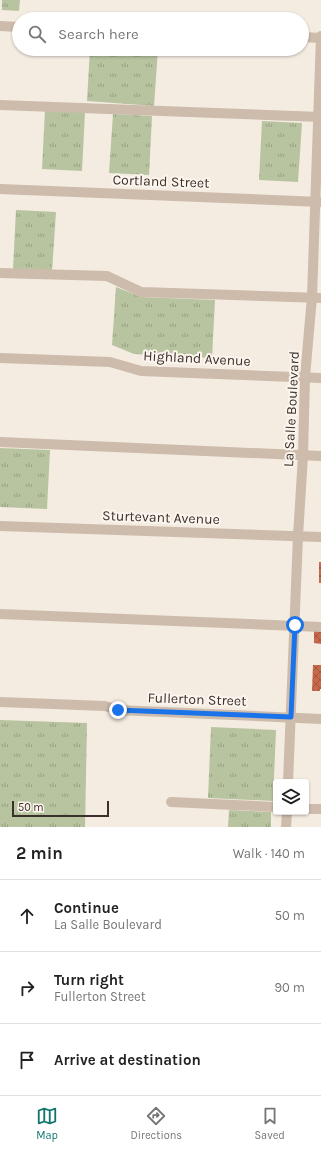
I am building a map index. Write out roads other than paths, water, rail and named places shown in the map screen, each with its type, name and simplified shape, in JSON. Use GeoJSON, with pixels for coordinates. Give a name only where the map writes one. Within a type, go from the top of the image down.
{"type":"FeatureCollection","features":[{"type":"Feature","properties":{"kind":"street"},"geometry":{"type":"LineString","coordinates":[[0,26],[12,27]]}},
{"type":"Feature","properties":{"kind":"street"},"geometry":{"type":"LineString","coordinates":[[309,37],[321,38]]}},
{"type":"Feature","properties":{"kind":"street","name":"La Salle Boulevard"},"geometry":{"type":"LineString","coordinates":[[288,779],[298,536],[303,456],[305,377],[316,298],[321,38]]}},
{"type":"Feature","properties":{"kind":"street"},"geometry":{"type":"LineString","coordinates":[[0,105],[320,117]]}},
{"type":"Feature","properties":{"kind":"street","name":"Cortland Street"},"geometry":{"type":"LineString","coordinates":[[0,189],[318,202]]}},
{"type":"Feature","properties":{"kind":"street"},"geometry":{"type":"LineString","coordinates":[[0,273],[107,276],[141,292],[316,298]]}},
{"type":"Feature","properties":{"kind":"street","name":"Highland Avenue"},"geometry":{"type":"LineString","coordinates":[[0,358],[110,362],[141,371],[321,378]]}},
{"type":"Feature","properties":{"kind":"street"},"geometry":{"type":"LineString","coordinates":[[0,442],[321,456]]}},
{"type":"Feature","properties":{"kind":"street","name":"Sturtevant Avenue"},"geometry":{"type":"LineString","coordinates":[[0,526],[321,537]]}},
{"type":"Feature","properties":{"kind":"street"},"geometry":{"type":"LineString","coordinates":[[0,614],[321,627]]}},
{"type":"Feature","properties":{"kind":"street","name":"Fullerton Street"},"geometry":{"type":"LineString","coordinates":[[0,702],[105,706],[118,710],[321,718]]}},
{"type":"Feature","properties":{"kind":"street"},"geometry":{"type":"LineString","coordinates":[[171,802],[273,807]]}},
{"type":"Feature","properties":{"kind":"street"},"geometry":{"type":"LineString","coordinates":[[309,809],[321,809]]}},
{"type":"Feature","properties":{"kind":"street"},"geometry":{"type":"LineString","coordinates":[[286,827],[287,815]]}}]}
